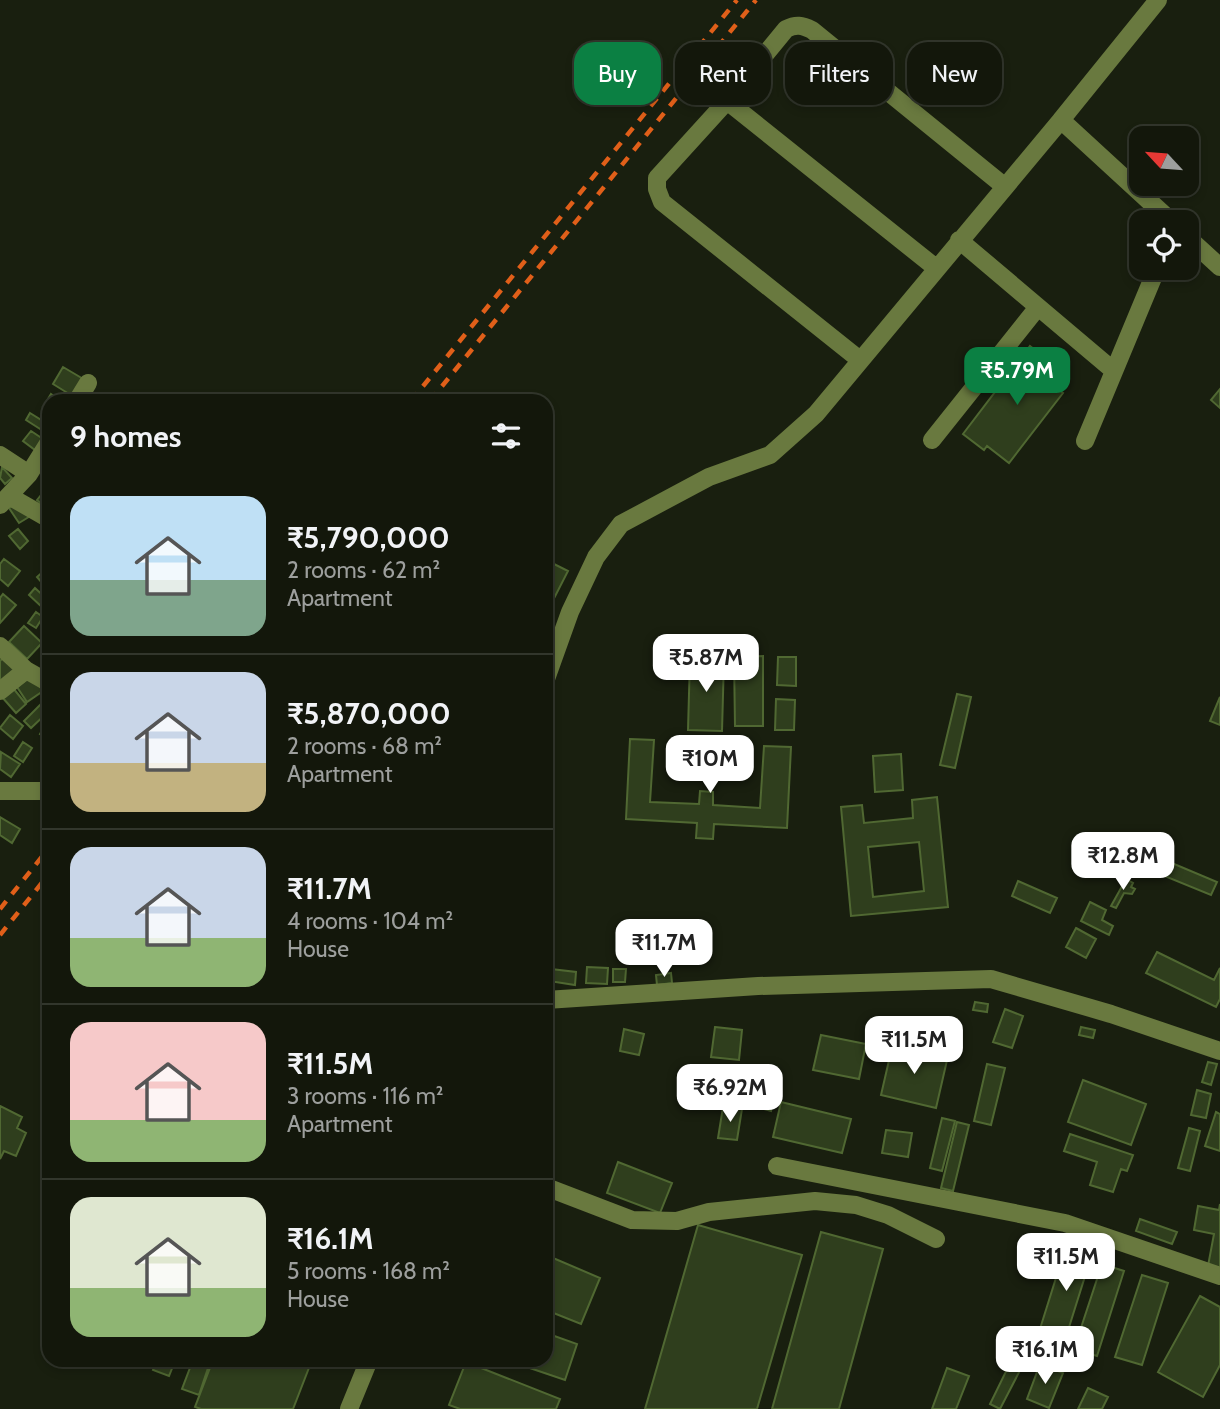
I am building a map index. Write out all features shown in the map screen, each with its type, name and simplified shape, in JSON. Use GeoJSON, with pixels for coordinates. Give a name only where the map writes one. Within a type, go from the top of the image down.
{"type":"FeatureCollection","features":[{"type":"Feature","properties":{"kind":"street"},"geometry":{"type":"LineString","coordinates":[[553,659],[585,579],[596,558],[621,524],[709,477],[770,455],[816,414],[1158,0]]}},
{"type":"Feature","properties":{"kind":"street"},"geometry":{"type":"LineString","coordinates":[[771,47],[786,29],[802,25],[812,30],[1004,186]]}},
{"type":"Feature","properties":{"kind":"street"},"geometry":{"type":"LineString","coordinates":[[723,105],[657,178],[657,189],[662,202],[860,360]]}},
{"type":"Feature","properties":{"kind":"street"},"geometry":{"type":"LineString","coordinates":[[732,105],[936,268]]}},
{"type":"Feature","properties":{"kind":"street"},"geometry":{"type":"LineString","coordinates":[[1060,120],[1159,210]]}},
{"type":"Feature","properties":{"kind":"street"},"geometry":{"type":"LineString","coordinates":[[959,240],[1114,371]]}},
{"type":"Feature","properties":{"kind":"street"},"geometry":{"type":"LineString","coordinates":[[1199,248],[1220,267]]}},
{"type":"Feature","properties":{"kind":"street"},"geometry":{"type":"LineString","coordinates":[[1085,441],[1152,280]]}},
{"type":"Feature","properties":{"kind":"street"},"geometry":{"type":"LineString","coordinates":[[932,440],[1038,307]]}},
{"type":"Feature","properties":{"kind":"street"},"geometry":{"type":"LineString","coordinates":[[82,394],[88,383]]}},
{"type":"Feature","properties":{"kind":"street"},"geometry":{"type":"LineString","coordinates":[[42,453],[29,474],[4,500],[42,516]]}},
{"type":"Feature","properties":{"kind":"street"},"geometry":{"type":"LineString","coordinates":[[0,455],[29,474]]}},
{"type":"Feature","properties":{"kind":"street"},"geometry":{"type":"LineString","coordinates":[[0,646],[26,670],[42,678]]}},
{"type":"Feature","properties":{"kind":"street"},"geometry":{"type":"LineString","coordinates":[[0,691],[26,670]]}},
{"type":"Feature","properties":{"kind":"street"},"geometry":{"type":"LineString","coordinates":[[0,791],[42,791]]}},
{"type":"Feature","properties":{"kind":"street"},"geometry":{"type":"LineString","coordinates":[[553,1000],[758,986],[992,979],[1111,1014],[1220,1051]]}},
{"type":"Feature","properties":{"kind":"street"},"geometry":{"type":"LineString","coordinates":[[777,1166],[1065,1223],[1220,1276]]}},
{"type":"Feature","properties":{"kind":"street"},"geometry":{"type":"LineString","coordinates":[[553,1190],[632,1220],[677,1221],[709,1212],[816,1200],[856,1206],[888,1215],[936,1239]]}},
{"type":"Feature","properties":{"kind":"street"},"geometry":{"type":"LineString","coordinates":[[349,1409],[366,1367]]}},
{"type":"Feature","properties":{"kind":"building"},"geometry":{"type":"Polygon","coordinates":[[[1030,346],[1060,369],[1050,383],[1063,393],[1009,463],[987,446],[984,450],[963,434],[1030,346]]]}},
{"type":"Feature","properties":{"kind":"building"},"geometry":{"type":"Polygon","coordinates":[[[63,367],[85,380],[76,394],[69,394],[53,384],[63,367]]]}},
{"type":"Feature","properties":{"kind":"building"},"geometry":{"type":"Polygon","coordinates":[[[1220,389],[1220,408],[1211,400],[1220,389]]]}},
{"type":"Feature","properties":{"kind":"building"},"geometry":{"type":"Polygon","coordinates":[[[30,413],[42,420],[42,430],[26,420],[30,413]]]}},
{"type":"Feature","properties":{"kind":"building"},"geometry":{"type":"Polygon","coordinates":[[[31,431],[42,438],[35,450],[23,441],[31,431]]]}},
{"type":"Feature","properties":{"kind":"building"},"geometry":{"type":"Polygon","coordinates":[[[2,467],[12,478],[5,484],[0,478],[2,467]]]}},
{"type":"Feature","properties":{"kind":"building"},"geometry":{"type":"Polygon","coordinates":[[[22,500],[32,515],[19,523],[9,508],[22,500]]]}},
{"type":"Feature","properties":{"kind":"building"},"geometry":{"type":"Polygon","coordinates":[[[18,529],[28,541],[20,549],[9,536],[18,529]]]}},
{"type":"Feature","properties":{"kind":"building"},"geometry":{"type":"Polygon","coordinates":[[[4,559],[20,571],[8,586],[0,579],[0,564],[4,559]]]}},
{"type":"Feature","properties":{"kind":"building"},"geometry":{"type":"Polygon","coordinates":[[[553,564],[568,571],[553,600],[553,564]]]}},
{"type":"Feature","properties":{"kind":"building"},"geometry":{"type":"Polygon","coordinates":[[[35,588],[42,594],[42,607],[29,595],[35,588]]]}},
{"type":"Feature","properties":{"kind":"building"},"geometry":{"type":"Polygon","coordinates":[[[3,594],[16,605],[0,623],[0,598],[3,594]]]}},
{"type":"Feature","properties":{"kind":"building"},"geometry":{"type":"Polygon","coordinates":[[[36,612],[42,616],[36,628],[28,623],[36,612]]]}},
{"type":"Feature","properties":{"kind":"building"},"geometry":{"type":"Polygon","coordinates":[[[24,626],[42,643],[27,659],[9,642],[24,626]]]}},
{"type":"Feature","properties":{"kind":"building"},"geometry":{"type":"Polygon","coordinates":[[[5,656],[17,669],[0,686],[0,661],[5,656]]]}},
{"type":"Feature","properties":{"kind":"building"},"geometry":{"type":"Polygon","coordinates":[[[763,656],[763,726],[735,726],[734,657],[763,656]]]}},
{"type":"Feature","properties":{"kind":"building"},"geometry":{"type":"Polygon","coordinates":[[[778,657],[796,657],[796,686],[777,685],[778,657]]]}},
{"type":"Feature","properties":{"kind":"building"},"geometry":{"type":"Polygon","coordinates":[[[690,658],[724,659],[722,731],[688,730],[690,658]]]}},
{"type":"Feature","properties":{"kind":"building"},"geometry":{"type":"Polygon","coordinates":[[[32,676],[42,692],[27,702],[17,687],[32,676]]]}},
{"type":"Feature","properties":{"kind":"building"},"geometry":{"type":"Polygon","coordinates":[[[13,688],[26,704],[16,713],[2,697],[13,688]]]}},
{"type":"Feature","properties":{"kind":"building"},"geometry":{"type":"Polygon","coordinates":[[[957,694],[971,697],[955,768],[940,765],[957,694]]]}},
{"type":"Feature","properties":{"kind":"building"},"geometry":{"type":"Polygon","coordinates":[[[1220,697],[1220,725],[1210,721],[1220,697]]]}},
{"type":"Feature","properties":{"kind":"building"},"geometry":{"type":"Polygon","coordinates":[[[776,699],[795,700],[794,730],[775,730],[776,699]]]}},
{"type":"Feature","properties":{"kind":"building"},"geometry":{"type":"Polygon","coordinates":[[[42,703],[42,718],[31,728],[24,721],[42,703]]]}},
{"type":"Feature","properties":{"kind":"building"},"geometry":{"type":"Polygon","coordinates":[[[10,715],[23,726],[13,739],[0,728],[10,715]]]}},
{"type":"Feature","properties":{"kind":"building"},"geometry":{"type":"Polygon","coordinates":[[[630,739],[654,740],[650,802],[699,804],[700,791],[713,792],[713,805],[760,808],[764,746],[791,747],[787,828],[714,824],[713,839],[696,838],[697,823],[626,819],[630,739]]]}},
{"type":"Feature","properties":{"kind":"building"},"geometry":{"type":"Polygon","coordinates":[[[23,742],[32,748],[23,762],[14,756],[23,742]]]}},
{"type":"Feature","properties":{"kind":"building"},"geometry":{"type":"Polygon","coordinates":[[[1,752],[20,764],[11,777],[0,769],[1,752]]]}},
{"type":"Feature","properties":{"kind":"building"},"geometry":{"type":"Polygon","coordinates":[[[901,754],[903,790],[875,792],[873,756],[901,754]]]}},
{"type":"Feature","properties":{"kind":"building"},"geometry":{"type":"Polygon","coordinates":[[[937,797],[948,907],[851,916],[841,807],[862,805],[864,823],[913,818],[912,800],[937,797]],[[919,842],[868,847],[873,897],[924,891],[919,842]]]}},
{"type":"Feature","properties":{"kind":"building"},"geometry":{"type":"Polygon","coordinates":[[[0,817],[20,829],[12,843],[0,835],[0,817]]]}},
{"type":"Feature","properties":{"kind":"building"},"geometry":{"type":"Polygon","coordinates":[[[1167,861],[1217,882],[1211,895],[1162,875],[1167,861]]]}},
{"type":"Feature","properties":{"kind":"building"},"geometry":{"type":"Polygon","coordinates":[[[1126,879],[1133,883],[1131,887],[1135,889],[1132,894],[1124,893],[1116,908],[1111,906],[1126,879]]]}},
{"type":"Feature","properties":{"kind":"building"},"geometry":{"type":"Polygon","coordinates":[[[1018,881],[1057,898],[1050,913],[1012,896],[1018,881]]]}},
{"type":"Feature","properties":{"kind":"building"},"geometry":{"type":"Polygon","coordinates":[[[1090,902],[1106,910],[1102,920],[1113,926],[1109,935],[1081,921],[1090,902]]]}},
{"type":"Feature","properties":{"kind":"building"},"geometry":{"type":"Polygon","coordinates":[[[1076,928],[1096,939],[1086,958],[1066,947],[1076,928]]]}},
{"type":"Feature","properties":{"kind":"building"},"geometry":{"type":"Polygon","coordinates":[[[1157,952],[1214,980],[1220,968],[1220,999],[1216,1007],[1146,973],[1157,952]]]}},
{"type":"Feature","properties":{"kind":"building"},"geometry":{"type":"Polygon","coordinates":[[[587,967],[608,968],[607,984],[586,983],[587,967]]]}},
{"type":"Feature","properties":{"kind":"building"},"geometry":{"type":"Polygon","coordinates":[[[553,969],[576,972],[575,985],[553,982],[553,969]]]}},
{"type":"Feature","properties":{"kind":"building"},"geometry":{"type":"Polygon","coordinates":[[[613,969],[626,969],[625,982],[613,982],[613,969]]]}},
{"type":"Feature","properties":{"kind":"building"},"geometry":{"type":"Polygon","coordinates":[[[671,973],[672,983],[657,985],[656,975],[671,973]]]}},
{"type":"Feature","properties":{"kind":"building"},"geometry":{"type":"Polygon","coordinates":[[[975,1002],[988,1004],[987,1012],[973,1010],[975,1002]]]}},
{"type":"Feature","properties":{"kind":"building"},"geometry":{"type":"Polygon","coordinates":[[[1005,1009],[1023,1016],[1012,1048],[993,1042],[1005,1009]]]}},
{"type":"Feature","properties":{"kind":"building"},"geometry":{"type":"Polygon","coordinates":[[[715,1027],[742,1030],[739,1060],[711,1057],[715,1027]]]}},
{"type":"Feature","properties":{"kind":"building"},"geometry":{"type":"Polygon","coordinates":[[[1081,1027],[1095,1030],[1093,1038],[1079,1035],[1081,1027]]]}},
{"type":"Feature","properties":{"kind":"building"},"geometry":{"type":"Polygon","coordinates":[[[624,1029],[644,1034],[639,1055],[620,1051],[624,1029]]]}},
{"type":"Feature","properties":{"kind":"building"},"geometry":{"type":"Polygon","coordinates":[[[821,1035],[866,1044],[859,1079],[813,1070],[821,1035]]]}},
{"type":"Feature","properties":{"kind":"building"},"geometry":{"type":"Polygon","coordinates":[[[893,1043],[948,1056],[936,1108],[881,1095],[893,1043]]]}},
{"type":"Feature","properties":{"kind":"building"},"geometry":{"type":"Polygon","coordinates":[[[1208,1062],[1217,1064],[1211,1085],[1202,1082],[1208,1062]]]}},
{"type":"Feature","properties":{"kind":"building"},"geometry":{"type":"Polygon","coordinates":[[[987,1064],[1005,1068],[991,1125],[974,1121],[987,1064]]]}},
{"type":"Feature","properties":{"kind":"building"},"geometry":{"type":"Polygon","coordinates":[[[1083,1080],[1146,1104],[1131,1145],[1068,1122],[1083,1080]]]}},
{"type":"Feature","properties":{"kind":"building"},"geometry":{"type":"Polygon","coordinates":[[[1197,1090],[1211,1094],[1206,1118],[1191,1115],[1197,1090]]]}},
{"type":"Feature","properties":{"kind":"building"},"geometry":{"type":"Polygon","coordinates":[[[759,1097],[773,1100],[771,1111],[757,1107],[759,1097]]]}},
{"type":"Feature","properties":{"kind":"building"},"geometry":{"type":"Polygon","coordinates":[[[781,1102],[851,1119],[842,1153],[773,1137],[781,1102]]]}},
{"type":"Feature","properties":{"kind":"building"},"geometry":{"type":"Polygon","coordinates":[[[0,1106],[22,1117],[17,1128],[26,1133],[16,1156],[4,1151],[0,1159],[0,1106]]]}},
{"type":"Feature","properties":{"kind":"building"},"geometry":{"type":"Polygon","coordinates":[[[723,1107],[742,1109],[737,1140],[718,1138],[723,1107]]]}},
{"type":"Feature","properties":{"kind":"building"},"geometry":{"type":"Polygon","coordinates":[[[1216,1112],[1220,1114],[1220,1151],[1205,1146],[1216,1112]]]}},
{"type":"Feature","properties":{"kind":"building"},"geometry":{"type":"Polygon","coordinates":[[[942,1118],[955,1121],[942,1171],[930,1168],[942,1118]]]}},
{"type":"Feature","properties":{"kind":"building"},"geometry":{"type":"Polygon","coordinates":[[[957,1122],[969,1125],[953,1191],[941,1188],[957,1122]]]}},
{"type":"Feature","properties":{"kind":"building"},"geometry":{"type":"Polygon","coordinates":[[[1189,1128],[1200,1131],[1190,1171],[1178,1168],[1189,1128]]]}},
{"type":"Feature","properties":{"kind":"building"},"geometry":{"type":"Polygon","coordinates":[[[886,1130],[912,1133],[908,1157],[882,1153],[886,1130]]]}},
{"type":"Feature","properties":{"kind":"building"},"geometry":{"type":"Polygon","coordinates":[[[1070,1134],[1133,1155],[1127,1171],[1121,1169],[1113,1192],[1090,1185],[1097,1162],[1064,1151],[1070,1134]]]}},
{"type":"Feature","properties":{"kind":"building"},"geometry":{"type":"Polygon","coordinates":[[[618,1162],[672,1183],[660,1213],[607,1193],[618,1162]]]}},
{"type":"Feature","properties":{"kind":"building"},"geometry":{"type":"Polygon","coordinates":[[[1220,1204],[1220,1268],[1208,1266],[1214,1234],[1194,1230],[1198,1206],[1219,1210],[1220,1204]]]}},
{"type":"Feature","properties":{"kind":"building"},"geometry":{"type":"Polygon","coordinates":[[[1140,1219],[1177,1232],[1172,1244],[1136,1231],[1140,1219]]]}},
{"type":"Feature","properties":{"kind":"building"},"geometry":{"type":"Polygon","coordinates":[[[698,1225],[802,1255],[757,1409],[645,1409],[698,1225]]]}},
{"type":"Feature","properties":{"kind":"building"},"geometry":{"type":"Polygon","coordinates":[[[821,1232],[883,1249],[839,1409],[772,1409],[821,1232]]]}},
{"type":"Feature","properties":{"kind":"building"},"geometry":{"type":"Polygon","coordinates":[[[1066,1246],[1092,1254],[1065,1340],[1039,1332],[1066,1246]]]}},
{"type":"Feature","properties":{"kind":"building"},"geometry":{"type":"Polygon","coordinates":[[[553,1258],[600,1278],[581,1324],[553,1313],[553,1258]]]}},
{"type":"Feature","properties":{"kind":"building"},"geometry":{"type":"Polygon","coordinates":[[[1102,1264],[1124,1271],[1097,1356],[1074,1349],[1102,1264]]]}},
{"type":"Feature","properties":{"kind":"building"},"geometry":{"type":"Polygon","coordinates":[[[1142,1275],[1168,1283],[1142,1365],[1115,1357],[1142,1275]]]}},
{"type":"Feature","properties":{"kind":"building"},"geometry":{"type":"Polygon","coordinates":[[[1200,1296],[1220,1307],[1220,1365],[1203,1397],[1158,1372],[1200,1296]]]}},
{"type":"Feature","properties":{"kind":"building"},"geometry":{"type":"Polygon","coordinates":[[[553,1335],[577,1344],[565,1380],[527,1367],[553,1367],[553,1335]]]}},
{"type":"Feature","properties":{"kind":"building"},"geometry":{"type":"Polygon","coordinates":[[[1018,1347],[1029,1353],[1000,1409],[990,1404],[1018,1347]]]}},
{"type":"Feature","properties":{"kind":"building"},"geometry":{"type":"Polygon","coordinates":[[[1040,1364],[1063,1373],[1049,1408],[1027,1399],[1040,1364]]]}},
{"type":"Feature","properties":{"kind":"building"},"geometry":{"type":"Polygon","coordinates":[[[154,1367],[173,1367],[169,1376],[153,1370],[154,1367]]]}},
{"type":"Feature","properties":{"kind":"building"},"geometry":{"type":"Polygon","coordinates":[[[190,1367],[208,1367],[199,1395],[182,1389],[190,1367]]]}},
{"type":"Feature","properties":{"kind":"building"},"geometry":{"type":"Polygon","coordinates":[[[210,1367],[309,1367],[293,1409],[195,1407],[210,1367]]]}},
{"type":"Feature","properties":{"kind":"building"},"geometry":{"type":"Polygon","coordinates":[[[464,1367],[479,1367],[560,1399],[556,1409],[460,1409],[449,1405],[464,1367]]]}},
{"type":"Feature","properties":{"kind":"building"},"geometry":{"type":"Polygon","coordinates":[[[947,1368],[969,1376],[956,1409],[932,1409],[947,1368]]]}},
{"type":"Feature","properties":{"kind":"building"},"geometry":{"type":"Polygon","coordinates":[[[1088,1388],[1108,1397],[1102,1409],[1078,1409],[1088,1388]]]}},
{"type":"Feature","properties":{"kind":"railway"},"geometry":{"type":"LineString","coordinates":[[417,394],[737,0]]}},
{"type":"Feature","properties":{"kind":"railway"},"geometry":{"type":"LineString","coordinates":[[436,394],[756,0]]}},
{"type":"Feature","properties":{"kind":"railway"},"geometry":{"type":"LineString","coordinates":[[0,909],[42,857]]}},
{"type":"Feature","properties":{"kind":"railway"},"geometry":{"type":"LineString","coordinates":[[0,935],[42,883]]}}]}
